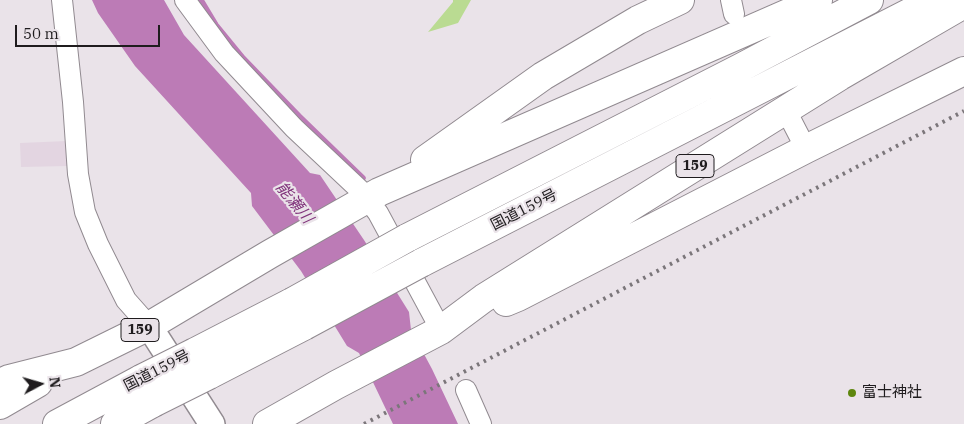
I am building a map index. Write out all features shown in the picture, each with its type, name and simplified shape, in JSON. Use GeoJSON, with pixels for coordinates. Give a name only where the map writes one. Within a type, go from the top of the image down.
{"type":"FeatureCollection","features":[{"type":"Feature","properties":{"kind":"highway","name":"159"},"geometry":{"type":"LineString","coordinates":[[0,404],[76,362],[149,326],[369,198],[543,76],[638,20],[680,0]]}},
{"type":"Feature","properties":{"kind":"highway","name":"159"},"geometry":{"type":"LineString","coordinates":[[369,198],[818,0]]}},
{"type":"Feature","properties":{"kind":"highway","name":"国道159号"},"geometry":{"type":"LineString","coordinates":[[115,424],[147,391],[195,352],[292,302],[407,238],[869,0]]}},
{"type":"Feature","properties":{"kind":"highway","name":"国道159号"},"geometry":{"type":"LineString","coordinates":[[57,424],[147,391],[209,375],[421,263],[934,0]]}},
{"type":"Feature","properties":{"kind":"highway","name":"159"},"geometry":{"type":"LineString","coordinates":[[441,330],[484,298],[766,122],[840,76],[964,4]]}},
{"type":"Feature","properties":{"kind":"highway","name":"159"},"geometry":{"type":"LineString","coordinates":[[267,424],[336,385],[441,330],[518,297],[806,149],[964,71]]}},
{"type":"Feature","properties":{"kind":"highway","name":"159"},"geometry":{"type":"LineString","coordinates":[[0,383],[76,362]]}},
{"type":"Feature","properties":{"kind":"street"},"geometry":{"type":"LineString","coordinates":[[62,0],[73,102],[78,174],[85,212],[98,244],[126,300],[149,326],[212,424]]}},
{"type":"Feature","properties":{"kind":"street"},"geometry":{"type":"LineString","coordinates":[[185,0],[224,53],[294,128],[369,198],[441,330]]}},
{"type":"Feature","properties":{"kind":"street"},"geometry":{"type":"LineString","coordinates":[[791,120],[806,149]]}},
{"type":"Feature","properties":{"kind":"street"},"geometry":{"type":"LineString","coordinates":[[466,390],[481,424]]}},
{"type":"Feature","properties":{"kind":"shaded area"},"geometry":{"type":"Polygon","coordinates":[[[67,141],[68,166],[21,167],[20,143],[67,141]]]}},
{"type":"Feature","properties":{"kind":"green space"},"geometry":{"type":"Polygon","coordinates":[[[453,0],[471,0],[458,23],[428,32],[453,2],[453,0]]]}},
{"type":"Feature","properties":{"kind":"water","name":"能瀬川"},"geometry":{"type":"Polygon","coordinates":[[[92,0],[164,0],[184,35],[310,173],[320,175],[409,312],[411,330],[458,424],[393,424],[359,353],[347,346],[301,271],[252,206],[251,193],[135,66],[98,13],[92,0]]]}},
{"type":"Feature","properties":{"kind":"waterway"},"geometry":{"type":"LineString","coordinates":[[201,0],[216,25],[243,58],[363,178]]}},
{"type":"Feature","properties":{"kind":"railway"},"geometry":{"type":"LineString","coordinates":[[364,424],[964,111]]}},
{"type":"Feature","properties":{"kind":"place","name":"富士神社"},"geometry":{"type":"Point","coordinates":[852,393]}}]}
